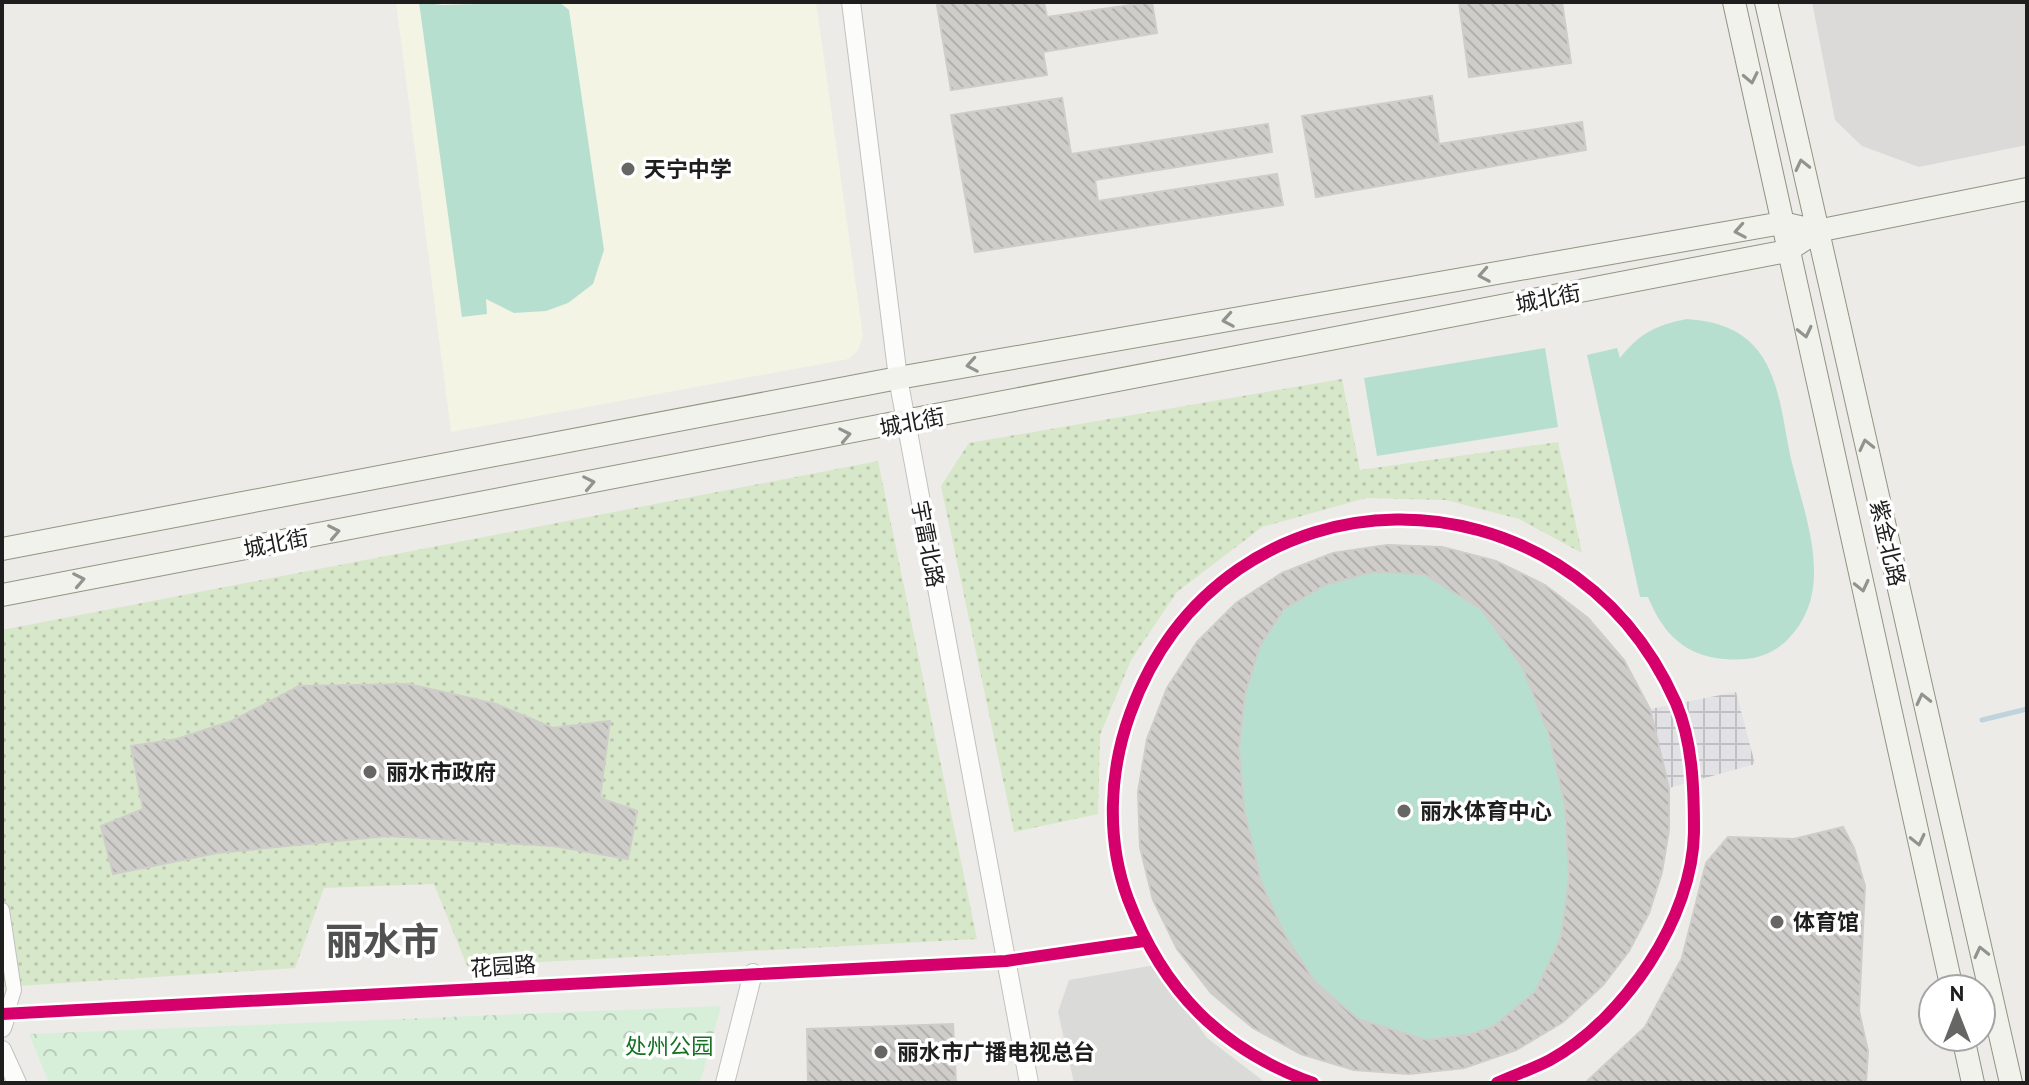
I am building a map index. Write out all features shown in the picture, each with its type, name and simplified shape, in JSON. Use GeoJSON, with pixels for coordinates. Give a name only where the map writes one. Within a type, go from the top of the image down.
{"type":"FeatureCollection","features":[{"type":"Feature","properties":{"kind":"main road","name":"紫金北路"},"geometry":{"type":"LineString","coordinates":[[1734,2],[1948,973]]}},
{"type":"Feature","properties":{"kind":"main road","name":"紫金北路"},"geometry":{"type":"LineString","coordinates":[[1766,2],[2011,1083]]}},
{"type":"Feature","properties":{"kind":"main road","name":"城北街"},"geometry":{"type":"LineString","coordinates":[[2,595],[1787,251],[1817,231],[2027,189]]}},
{"type":"Feature","properties":{"kind":"main road","name":"城北街"},"geometry":{"type":"LineString","coordinates":[[2,549],[898,378],[1782,223],[1817,231]]}},
{"type":"Feature","properties":{"kind":"main road"},"geometry":{"type":"LineString","coordinates":[[1966,1053],[1973,1083]]}},
{"type":"Feature","properties":{"kind":"street","name":"宇雷北路"},"geometry":{"type":"LineString","coordinates":[[851,2],[905,423],[1029,1083]]}},
{"type":"Feature","properties":{"kind":"street"},"geometry":{"type":"LineString","coordinates":[[1313,1083],[1274,1069],[1222,1036],[1178,992],[1144,941],[1120,878],[1112,811],[1119,744],[1142,680],[1179,623],[1239,570],[1286,543],[1351,523],[1418,518],[1485,529],[1548,556],[1602,595],[1638,636],[1677,706],[1694,772],[1694,839],[1679,905],[1649,966],[1606,1018],[1552,1059],[1497,1083]]}},
{"type":"Feature","properties":{"kind":"street"},"geometry":{"type":"LineString","coordinates":[[2,910],[14,990],[4,1018]]}},
{"type":"Feature","properties":{"kind":"street","name":"花园路"},"geometry":{"type":"LineString","coordinates":[[4,1018],[1006,961],[1144,941]]}},
{"type":"Feature","properties":{"kind":"street"},"geometry":{"type":"LineString","coordinates":[[725,1083],[753,973]]}},
{"type":"Feature","properties":{"kind":"street"},"geometry":{"type":"LineString","coordinates":[[2,1050],[17,1083]]}},
{"type":"Feature","properties":{"kind":"shaded area","name":"天宁中学"},"geometry":{"type":"Polygon","coordinates":[[[396,2],[816,2],[863,336],[858,350],[849,359],[451,432],[396,2]]]}},
{"type":"Feature","properties":{"kind":"shaded area"},"geometry":{"type":"Polygon","coordinates":[[[1812,2],[2027,2],[2027,145],[1919,167],[1862,146],[1835,120],[1812,2]]]}},
{"type":"Feature","properties":{"kind":"shaded area"},"geometry":{"type":"Polygon","coordinates":[[[1736,692],[1755,764],[1669,788],[1650,709],[1736,692]]]}},
{"type":"Feature","properties":{"kind":"shaded area"},"geometry":{"type":"Polygon","coordinates":[[[1155,965],[1207,1038],[1266,1083],[1074,1083],[1058,1012],[1069,980],[1155,965]]]}},
{"type":"Feature","properties":{"kind":"green space"},"geometry":{"type":"Polygon","coordinates":[[[419,2],[443,5],[559,2],[569,10],[604,250],[593,284],[568,303],[546,311],[514,313],[486,299],[487,314],[462,317],[419,2]]]}},
{"type":"Feature","properties":{"kind":"green space"},"geometry":{"type":"Polygon","coordinates":[[[1687,319],[1731,329],[1762,356],[1779,399],[1813,552],[1811,598],[1803,619],[1782,645],[1765,655],[1746,659],[1716,658],[1692,650],[1666,629],[1648,597],[1640,597],[1587,355],[1617,348],[1620,358],[1649,331],[1687,319]]]}},
{"type":"Feature","properties":{"kind":"green space"},"geometry":{"type":"Polygon","coordinates":[[[1545,348],[1558,427],[1377,456],[1364,378],[1545,348]]]}},
{"type":"Feature","properties":{"kind":"green space"},"geometry":{"type":"Polygon","coordinates":[[[1342,379],[1360,470],[1558,442],[1582,553],[1519,519],[1446,500],[1366,498],[1262,527],[1177,592],[1131,660],[1100,735],[1098,814],[1014,832],[941,486],[969,443],[1342,379]]]}},
{"type":"Feature","properties":{"kind":"green space"},"geometry":{"type":"Polygon","coordinates":[[[878,461],[977,939],[467,966],[434,884],[324,888],[295,968],[2,987],[2,630],[878,461]]]}},
{"type":"Feature","properties":{"kind":"green space","name":"丽水体育中心"},"geometry":{"type":"Polygon","coordinates":[[[1403,545],[1455,550],[1504,565],[1550,589],[1590,622],[1623,662],[1647,708],[1662,757],[1667,809],[1662,861],[1647,910],[1623,956],[1590,996],[1550,1029],[1504,1053],[1455,1068],[1403,1073],[1351,1068],[1302,1053],[1256,1029],[1216,996],[1183,956],[1159,910],[1144,861],[1139,809],[1144,757],[1159,708],[1183,662],[1216,622],[1256,589],[1302,565],[1351,550],[1403,545]]]}},
{"type":"Feature","properties":{"kind":"green space","name":"处州公园"},"geometry":{"type":"Polygon","coordinates":[[[721,1006],[700,1083],[49,1083],[29,1034],[721,1006]]]}},
{"type":"Feature","properties":{"kind":"building"},"geometry":{"type":"Polygon","coordinates":[[[952,2],[1044,2],[1047,17],[1152,2],[1157,33],[1043,52],[1047,75],[951,90],[937,5],[952,2]]]}},
{"type":"Feature","properties":{"kind":"building"},"geometry":{"type":"Polygon","coordinates":[[[1459,2],[1562,2],[1571,63],[1469,77],[1459,2]]]}},
{"type":"Feature","properties":{"kind":"building"},"geometry":{"type":"Polygon","coordinates":[[[1432,96],[1439,144],[1582,122],[1586,150],[1316,197],[1302,116],[1432,96]]]}},
{"type":"Feature","properties":{"kind":"building"},"geometry":{"type":"Polygon","coordinates":[[[1062,98],[1071,154],[1268,124],[1272,152],[1095,180],[1098,201],[1277,174],[1283,205],[975,252],[951,115],[1062,98]]]}},
{"type":"Feature","properties":{"kind":"building"},"geometry":{"type":"Polygon","coordinates":[[[1387,545],[1442,547],[1496,561],[1545,585],[1588,618],[1624,660],[1650,709],[1669,788],[1669,830],[1662,872],[1649,913],[1629,951],[1603,985],[1563,1022],[1516,1050],[1464,1068],[1409,1074],[1354,1070],[1301,1054],[1253,1028],[1211,993],[1177,949],[1153,900],[1140,847],[1138,792],[1147,739],[1167,688],[1197,642],[1236,603],[1282,573],[1333,553],[1387,545]],[[1372,572],[1325,585],[1284,609],[1260,646],[1245,694],[1239,748],[1244,809],[1261,882],[1285,935],[1315,982],[1358,1019],[1427,1040],[1469,1035],[1494,1026],[1536,991],[1561,937],[1569,879],[1565,805],[1549,735],[1522,666],[1481,609],[1424,574],[1372,572]]]}},
{"type":"Feature","properties":{"kind":"building","name":"丽水市政府"},"geometry":{"type":"Polygon","coordinates":[[[408,684],[496,704],[553,728],[610,721],[600,798],[637,811],[628,859],[554,846],[388,836],[217,853],[113,874],[101,826],[143,809],[131,746],[177,739],[232,721],[299,686],[408,684]]]}},
{"type":"Feature","properties":{"kind":"building","name":"体育馆"},"geometry":{"type":"Polygon","coordinates":[[[1843,827],[1854,848],[1865,886],[1859,1011],[1868,1051],[1866,1083],[1585,1083],[1645,1027],[1682,958],[1706,863],[1728,837],[1794,839],[1843,827]]]}},
{"type":"Feature","properties":{"kind":"building","name":"丽水市广播电视总台"},"geometry":{"type":"Polygon","coordinates":[[[953,1024],[956,1083],[808,1083],[807,1029],[953,1024]]]}},
{"type":"Feature","properties":{"kind":"waterway"},"geometry":{"type":"LineString","coordinates":[[1982,720],[2027,709]]}},
{"type":"Feature","properties":{"kind":"cycle path"},"geometry":{"type":"LineString","coordinates":[[1313,1083],[1250,1053],[1223,1034],[1177,989],[1159,962],[1142,932],[1121,876],[1113,830],[1114,782],[1130,714],[1175,630],[1239,569],[1314,532],[1396,520],[1479,530],[1557,564],[1625,622],[1676,703],[1689,750],[1694,816],[1691,865],[1668,931],[1628,993],[1604,1019],[1550,1060],[1497,1083]]}},
{"type":"Feature","properties":{"kind":"cycle path"},"geometry":{"type":"LineString","coordinates":[[2,1014],[1006,961],[1144,941]]}},
{"type":"Feature","properties":{"kind":"place","name":"天宁中学"},"geometry":{"type":"Point","coordinates":[628,169]}},
{"type":"Feature","properties":{"kind":"place","name":"丽水市政府"},"geometry":{"type":"Point","coordinates":[370,772]}},
{"type":"Feature","properties":{"kind":"place","name":"丽水体育中心"},"geometry":{"type":"Point","coordinates":[1404,811]}},
{"type":"Feature","properties":{"kind":"place","name":"体育馆"},"geometry":{"type":"Point","coordinates":[1777,922]}},
{"type":"Feature","properties":{"kind":"place","name":"丽水市广播电视总台"},"geometry":{"type":"Point","coordinates":[881,1052]}},
{"type":"Feature","properties":{"kind":"district","name":"丽水市"},"geometry":{"type":"Point","coordinates":[382,942]}}]}
